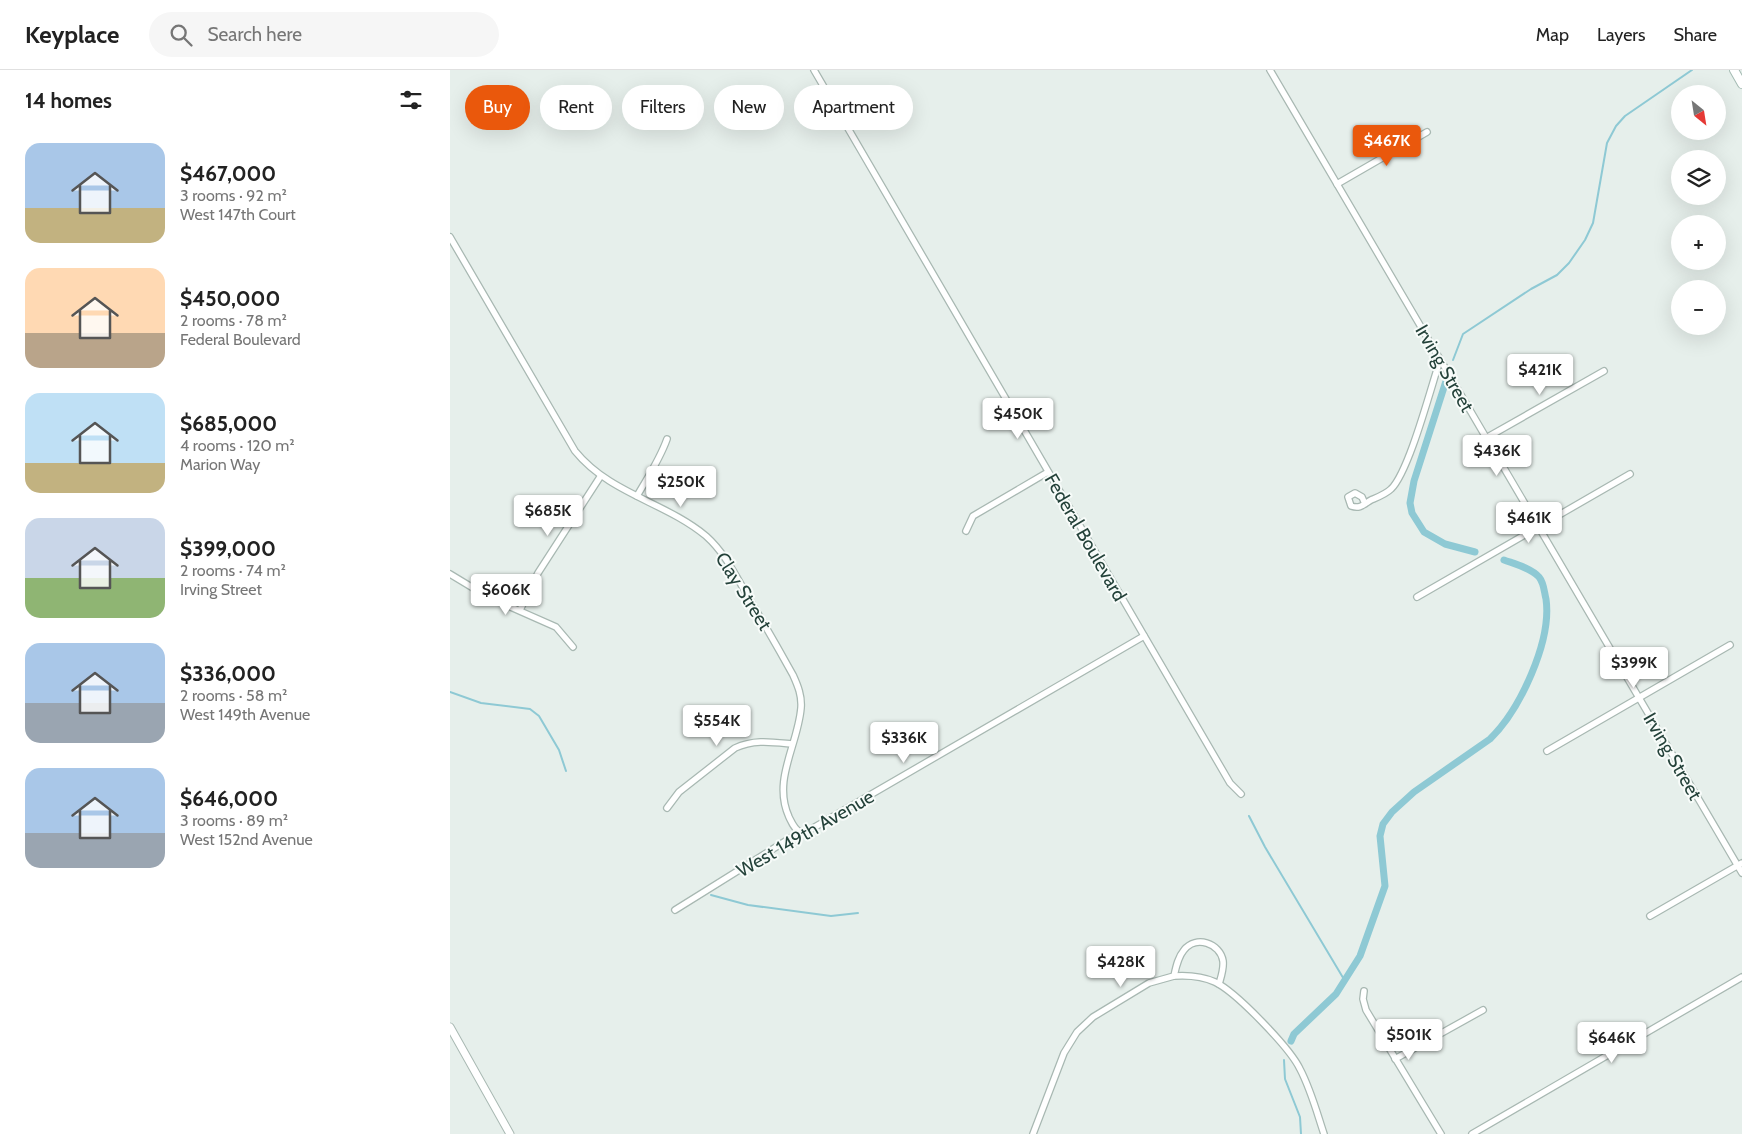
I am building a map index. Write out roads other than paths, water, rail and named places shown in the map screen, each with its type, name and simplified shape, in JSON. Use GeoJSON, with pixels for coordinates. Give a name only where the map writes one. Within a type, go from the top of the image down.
{"type":"FeatureCollection","features":[{"type":"Feature","properties":{"kind":"main road"},"geometry":{"type":"LineString","coordinates":[[1734,70],[1742,84]]}},
{"type":"Feature","properties":{"kind":"street","name":"Federal Boulevard"},"geometry":{"type":"LineString","coordinates":[[814,70],[1230,783],[1241,794]]}},
{"type":"Feature","properties":{"kind":"street","name":"Irving Street"},"geometry":{"type":"LineString","coordinates":[[1270,70],[1639,698],[1740,864],[1742,873]]}},
{"type":"Feature","properties":{"kind":"street"},"geometry":{"type":"LineString","coordinates":[[1337,184],[1427,132]]}},
{"type":"Feature","properties":{"kind":"street","name":"Clay Street"},"geometry":{"type":"LineString","coordinates":[[450,237],[575,452],[600,476],[704,535],[728,561],[797,683],[801,707],[785,774],[783,798],[788,815],[795,829],[800,832]]}},
{"type":"Feature","properties":{"kind":"street"},"geometry":{"type":"LineString","coordinates":[[1365,504],[1390,490],[1397,482],[1416,435],[1440,360]]}},
{"type":"Feature","properties":{"kind":"street"},"geometry":{"type":"LineString","coordinates":[[1486,438],[1604,371]]}},
{"type":"Feature","properties":{"kind":"street"},"geometry":{"type":"LineString","coordinates":[[637,496],[654,465],[662,456],[667,438]]}},
{"type":"Feature","properties":{"kind":"street"},"geometry":{"type":"LineString","coordinates":[[966,531],[973,516],[1048,472]]}},
{"type":"Feature","properties":{"kind":"street"},"geometry":{"type":"LineString","coordinates":[[1417,597],[1630,474]]}},
{"type":"Feature","properties":{"kind":"street"},"geometry":{"type":"LineString","coordinates":[[520,610],[538,573],[600,476]]}},
{"type":"Feature","properties":{"kind":"street"},"geometry":{"type":"LineString","coordinates":[[450,574],[474,589],[556,627],[573,646]]}},
{"type":"Feature","properties":{"kind":"street","name":"West 149th Avenue"},"geometry":{"type":"LineString","coordinates":[[675,910],[800,832],[808,831],[1144,636]]}},
{"type":"Feature","properties":{"kind":"street"},"geometry":{"type":"LineString","coordinates":[[1547,750],[1730,644]]}},
{"type":"Feature","properties":{"kind":"street"},"geometry":{"type":"LineString","coordinates":[[667,808],[679,792],[735,748],[758,741],[792,744]]}},
{"type":"Feature","properties":{"kind":"street"},"geometry":{"type":"LineString","coordinates":[[1650,916],[1740,864]]}},
{"type":"Feature","properties":{"kind":"street"},"geometry":{"type":"LineString","coordinates":[[1174,976],[1183,950],[1194,943],[1206,942],[1216,948],[1223,958],[1219,984]]}},
{"type":"Feature","properties":{"kind":"street"},"geometry":{"type":"LineString","coordinates":[[1033,1134],[1064,1053],[1077,1032],[1093,1017],[1159,979],[1174,976],[1195,976],[1219,984],[1237,997],[1286,1048],[1294,1058],[1306,1081],[1324,1134]]}},
{"type":"Feature","properties":{"kind":"street"},"geometry":{"type":"LineString","coordinates":[[1472,1134],[1742,977]]}},
{"type":"Feature","properties":{"kind":"street"},"geometry":{"type":"LineString","coordinates":[[1364,991],[1363,999],[1366,1010],[1441,1134]]}},
{"type":"Feature","properties":{"kind":"street"},"geometry":{"type":"LineString","coordinates":[[1395,1059],[1483,1010]]}},
{"type":"Feature","properties":{"kind":"street"},"geometry":{"type":"LineString","coordinates":[[450,1027],[510,1134]]}},
{"type":"Feature","properties":{"kind":"street"},"geometry":{"type":"LineString","coordinates":[[450,1043],[457,1039]]}},
{"type":"Feature","properties":{"kind":"waterway"},"geometry":{"type":"LineString","coordinates":[[1453,360],[1463,334],[1531,289],[1557,275],[1569,263],[1585,240],[1593,223],[1607,143],[1616,126],[1625,116],[1692,70]]}},
{"type":"Feature","properties":{"kind":"waterway"},"geometry":{"type":"LineString","coordinates":[[1446,381],[1414,481],[1410,503],[1412,513],[1424,532],[1445,544],[1475,552]]}},
{"type":"Feature","properties":{"kind":"waterway"},"geometry":{"type":"LineString","coordinates":[[1291,1041],[1294,1034],[1336,994],[1360,956],[1385,886],[1380,836],[1383,824],[1392,812],[1414,792],[1490,739],[1512,711],[1532,674],[1544,635],[1547,616],[1544,587],[1539,577],[1532,571],[1504,560]]}},
{"type":"Feature","properties":{"kind":"waterway"},"geometry":{"type":"LineString","coordinates":[[450,692],[481,703],[530,709],[539,716],[559,750],[566,771]]}},
{"type":"Feature","properties":{"kind":"waterway"},"geometry":{"type":"LineString","coordinates":[[1249,816],[1265,847],[1345,981]]}},
{"type":"Feature","properties":{"kind":"waterway"},"geometry":{"type":"LineString","coordinates":[[711,895],[748,905],[831,916],[858,913]]}},
{"type":"Feature","properties":{"kind":"waterway"},"geometry":{"type":"LineString","coordinates":[[1284,1060],[1285,1079],[1300,1117],[1301,1134]]}}]}
